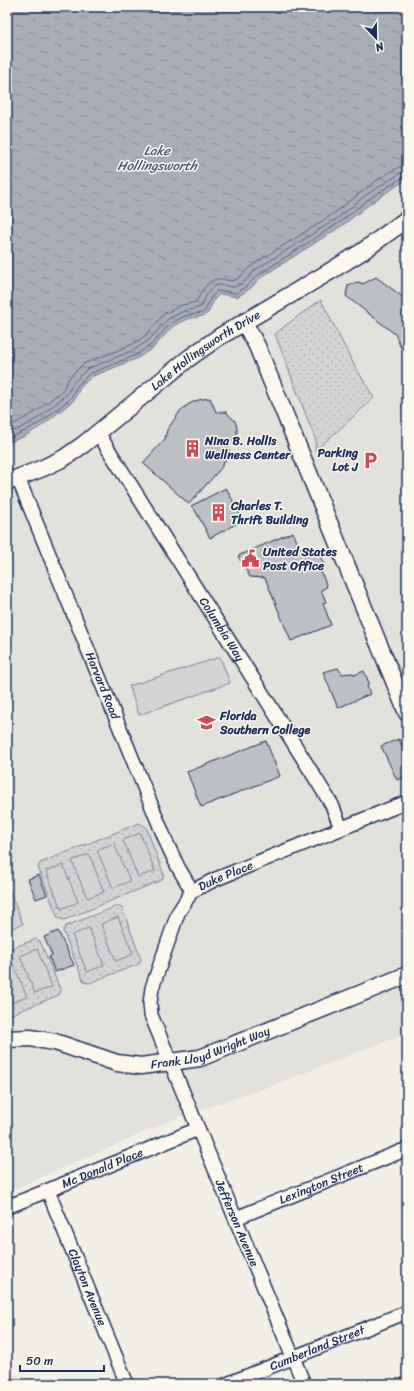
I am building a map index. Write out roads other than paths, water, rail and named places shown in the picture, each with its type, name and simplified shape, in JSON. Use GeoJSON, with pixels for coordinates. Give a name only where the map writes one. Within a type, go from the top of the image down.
{"type":"FeatureCollection","features":[{"type":"Feature","properties":{"kind":"street","name":"Lake Hollingsworth Drive"},"geometry":{"type":"LineString","coordinates":[[13,480],[64,458],[98,433],[189,358],[219,337],[344,263],[407,219]]}},
{"type":"Feature","properties":{"kind":"street"},"geometry":{"type":"LineString","coordinates":[[244,322],[257,346],[407,713]]}},
{"type":"Feature","properties":{"kind":"street","name":"Columbia Way"},"geometry":{"type":"LineString","coordinates":[[98,433],[332,805],[341,828]]}},
{"type":"Feature","properties":{"kind":"street","name":"Harvard Road"},"geometry":{"type":"LineString","coordinates":[[13,480],[168,846],[192,891]]}},
{"type":"Feature","properties":{"kind":"street","name":"Duke Place"},"geometry":{"type":"LineString","coordinates":[[170,1062],[151,1015],[150,1003],[152,988],[178,913],[192,891],[216,879],[407,802]]}},
{"type":"Feature","properties":{"kind":"street","name":"Frank Lloyd Wright Way"},"geometry":{"type":"LineString","coordinates":[[7,1039],[30,1038],[56,1042],[117,1063],[141,1066],[200,1058],[407,975]]}},
{"type":"Feature","properties":{"kind":"street","name":"Jefferson Avenue"},"geometry":{"type":"LineString","coordinates":[[170,1062],[304,1384]]}},
{"type":"Feature","properties":{"kind":"street","name":"Mc Donald Place"},"geometry":{"type":"LineString","coordinates":[[7,1207],[198,1129]]}},
{"type":"Feature","properties":{"kind":"street","name":"Lexington Street"},"geometry":{"type":"LineString","coordinates":[[236,1218],[407,1149]]}},
{"type":"Feature","properties":{"kind":"street","name":"Clayton Avenue"},"geometry":{"type":"LineString","coordinates":[[48,1191],[127,1384]]}},
{"type":"Feature","properties":{"kind":"street","name":"Cumberland Street"},"geometry":{"type":"LineString","coordinates":[[227,1384],[407,1312]]}},
{"type":"Feature","properties":{"kind":"water","name":"Lake Hollingsworth"},"geometry":{"type":"Polygon","coordinates":[[[7,7],[407,7],[407,179],[371,203],[343,225],[260,278],[251,288],[237,297],[220,294],[214,300],[208,313],[203,316],[187,319],[173,326],[154,347],[138,358],[91,377],[80,388],[74,400],[43,425],[25,436],[7,443],[7,7]]]}},
{"type":"Feature","properties":{"kind":"place","name":"Nina B. Hollis Wellness Center"},"geometry":{"type":"Point","coordinates":[192,448]}},
{"type":"Feature","properties":{"kind":"place","name":"Parking Lot J"},"geometry":{"type":"Point","coordinates":[371,460]}},
{"type":"Feature","properties":{"kind":"place","name":"Charles T. Thrift Building"},"geometry":{"type":"Point","coordinates":[218,513]}},
{"type":"Feature","properties":{"kind":"place","name":"United States Post Office"},"geometry":{"type":"Point","coordinates":[250,559]}},
{"type":"Feature","properties":{"kind":"place","name":"Florida Southern College"},"geometry":{"type":"Point","coordinates":[207,723]}}]}
